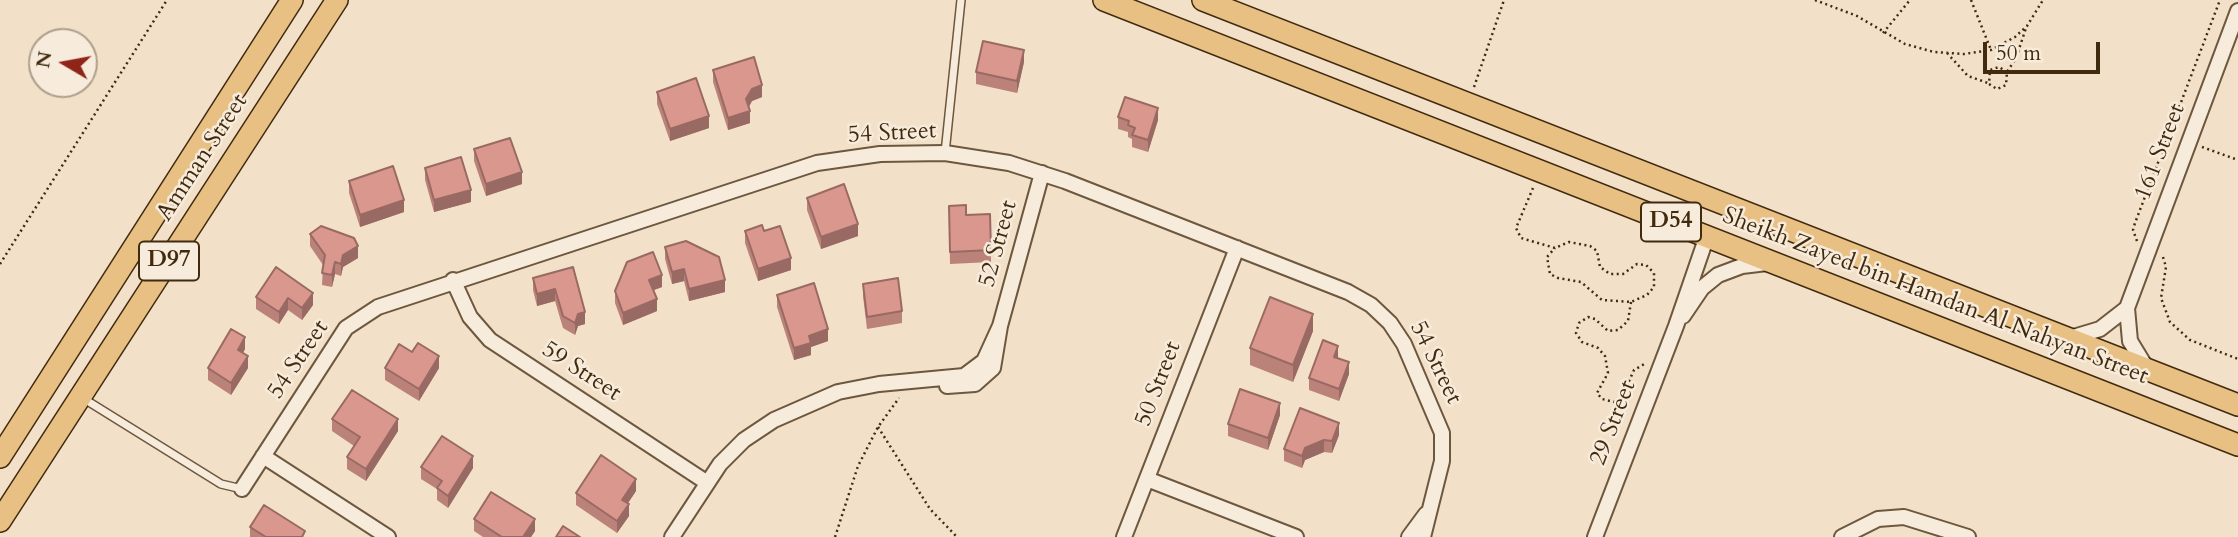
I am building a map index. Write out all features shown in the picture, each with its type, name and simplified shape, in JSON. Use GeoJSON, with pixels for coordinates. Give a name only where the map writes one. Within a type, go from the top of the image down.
{"type":"FeatureCollection","features":[{"type":"Feature","properties":{"kind":"main road","name":"Amman Street"},"geometry":{"type":"LineString","coordinates":[[0,457],[292,0]]}},
{"type":"Feature","properties":{"kind":"main road","name":"Amman Street"},"geometry":{"type":"LineString","coordinates":[[0,521],[337,0]]}},
{"type":"Feature","properties":{"kind":"main road","name":"Sheikh Zayed bin Hamdan Al Nahyan Street"},"geometry":{"type":"LineString","coordinates":[[1104,0],[2238,445]]}},
{"type":"Feature","properties":{"kind":"main road","name":"Sheikh Zayed bin Hamdan Al Nahyan Street"},"geometry":{"type":"LineString","coordinates":[[1203,0],[2238,405]]}},
{"type":"Feature","properties":{"kind":"main road"},"geometry":{"type":"LineString","coordinates":[[1707,236],[1728,220],[1773,235],[1807,236]]}},
{"type":"Feature","properties":{"kind":"street","name":"161 Street"},"geometry":{"type":"LineString","coordinates":[[2148,370],[2130,341],[2127,308],[2238,11]]}},
{"type":"Feature","properties":{"kind":"street","name":"54 Street"},"geometry":{"type":"LineString","coordinates":[[242,489],[346,328],[396,299],[817,163],[880,154],[945,153],[983,157],[1042,173],[1360,298],[1381,314],[1398,333],[1442,433],[1443,452],[1423,537]]}},
{"type":"Feature","properties":{"kind":"street","name":"52 Street"},"geometry":{"type":"LineString","coordinates":[[676,536],[706,482],[744,440],[789,411],[838,392],[879,384],[957,378],[976,370],[987,357],[1000,326],[1042,173]]}},
{"type":"Feature","properties":{"kind":"street","name":"29 Street"},"geometry":{"type":"LineString","coordinates":[[1595,537],[1676,326],[1707,236]]}},
{"type":"Feature","properties":{"kind":"street","name":"50 Street"},"geometry":{"type":"LineString","coordinates":[[1124,537],[1237,248]]}},
{"type":"Feature","properties":{"kind":"street","name":"29 Street"},"geometry":{"type":"LineString","coordinates":[[1676,326],[1702,288],[1718,275],[1742,266],[1774,262]]}},
{"type":"Feature","properties":{"kind":"street","name":"59 Street"},"geometry":{"type":"LineString","coordinates":[[453,280],[470,317],[490,340],[706,482]]}},
{"type":"Feature","properties":{"kind":"street"},"geometry":{"type":"LineString","coordinates":[[2068,339],[2100,329],[2127,308]]}},
{"type":"Feature","properties":{"kind":"street"},"geometry":{"type":"LineString","coordinates":[[263,456],[388,537]]}},
{"type":"Feature","properties":{"kind":"street"},"geometry":{"type":"LineString","coordinates":[[1147,479],[1296,537]]}},
{"type":"Feature","properties":{"kind":"street","name":"54 Street"},"geometry":{"type":"LineString","coordinates":[[1409,537],[1431,508]]}},
{"type":"Feature","properties":{"kind":"street"},"geometry":{"type":"LineString","coordinates":[[1842,537],[1878,519],[1904,516],[1968,537]]}},
{"type":"Feature","properties":{"kind":"lane"},"geometry":{"type":"LineString","coordinates":[[945,153],[961,0]]}},
{"type":"Feature","properties":{"kind":"lane"},"geometry":{"type":"LineString","coordinates":[[81,397],[220,484],[242,489]]}},
{"type":"Feature","properties":{"kind":"path"},"geometry":{"type":"LineString","coordinates":[[0,264],[167,0]]}},
{"type":"Feature","properties":{"kind":"path"},"geometry":{"type":"LineString","coordinates":[[1468,103],[1504,0]]}},
{"type":"Feature","properties":{"kind":"path"},"geometry":{"type":"LineString","coordinates":[[1818,0],[1857,16],[1905,44],[1947,53],[1991,50],[2015,37],[2027,26]]}},
{"type":"Feature","properties":{"kind":"path"},"geometry":{"type":"LineString","coordinates":[[1883,33],[1910,0]]}},
{"type":"Feature","properties":{"kind":"path"},"geometry":{"type":"LineString","coordinates":[[1971,0],[1991,50]]}},
{"type":"Feature","properties":{"kind":"path"},"geometry":{"type":"LineString","coordinates":[[1947,53],[1968,76],[1989,83],[1997,89],[2006,85],[2007,72],[2017,58],[2027,26],[2043,0]]}},
{"type":"Feature","properties":{"kind":"path"},"geometry":{"type":"LineString","coordinates":[[1989,83],[1990,70],[1999,67],[2007,72]]}},
{"type":"Feature","properties":{"kind":"path"},"geometry":{"type":"LineString","coordinates":[[2189,142],[2238,160]]}},
{"type":"Feature","properties":{"kind":"path"},"geometry":{"type":"LineString","coordinates":[[1539,171],[1516,228],[1525,241],[1555,248]]}},
{"type":"Feature","properties":{"kind":"path"},"geometry":{"type":"LineString","coordinates":[[1569,242],[1590,246],[1597,251],[1600,267],[1610,274],[1623,274],[1637,264],[1650,268],[1654,273],[1654,287],[1647,295],[1631,302],[1602,300],[1577,280],[1550,274],[1547,261],[1555,248],[1569,242]]}},
{"type":"Feature","properties":{"kind":"path"},"geometry":{"type":"LineString","coordinates":[[1631,302],[1628,321],[1615,331],[1608,331],[1591,317],[1584,318],[1576,329],[1580,340],[1598,348],[1605,356],[1608,373],[1598,390],[1598,396],[1614,402],[1621,399],[1637,367],[1665,354]]}},
{"type":"Feature","properties":{"kind":"path"},"geometry":{"type":"LineString","coordinates":[[835,537],[849,487],[878,427],[890,410]]}},
{"type":"Feature","properties":{"kind":"path"},"geometry":{"type":"LineString","coordinates":[[878,427],[930,509],[957,537]]}},
{"type":"Feature","properties":{"kind":"building"},"geometry":{"type":"Polygon","coordinates":[[[983,41],[1024,50],[1017,81],[976,72],[983,41]]]}},
{"type":"Feature","properties":{"kind":"building"},"geometry":{"type":"Polygon","coordinates":[[[754,57],[762,85],[752,89],[746,99],[750,111],[728,118],[713,70],[754,57]]]}},
{"type":"Feature","properties":{"kind":"building"},"geometry":{"type":"Polygon","coordinates":[[[696,78],[709,116],[670,129],[657,92],[696,78]]]}},
{"type":"Feature","properties":{"kind":"building"},"geometry":{"type":"Polygon","coordinates":[[[1125,97],[1158,108],[1148,140],[1132,135],[1135,128],[1128,125],[1129,121],[1118,117],[1125,97]]]}},
{"type":"Feature","properties":{"kind":"building"},"geometry":{"type":"Polygon","coordinates":[[[510,138],[522,172],[486,184],[474,149],[510,138]]]}},
{"type":"Feature","properties":{"kind":"building"},"geometry":{"type":"Polygon","coordinates":[[[461,157],[471,190],[434,200],[425,168],[461,157]]]}},
{"type":"Feature","properties":{"kind":"building"},"geometry":{"type":"Polygon","coordinates":[[[393,166],[404,200],[360,215],[349,181],[393,166]]]}},
{"type":"Feature","properties":{"kind":"building"},"geometry":{"type":"Polygon","coordinates":[[[844,184],[858,224],[821,237],[807,198],[844,184]]]}},
{"type":"Feature","properties":{"kind":"building"},"geometry":{"type":"Polygon","coordinates":[[[966,205],[966,215],[990,214],[991,250],[950,252],[949,206],[966,205]]]}},
{"type":"Feature","properties":{"kind":"building"},"geometry":{"type":"Polygon","coordinates":[[[762,225],[764,231],[780,226],[791,258],[758,269],[745,231],[762,225]]]}},
{"type":"Feature","properties":{"kind":"building"},"geometry":{"type":"Polygon","coordinates":[[[321,226],[354,238],[358,246],[343,255],[341,264],[335,262],[332,275],[322,273],[325,255],[310,234],[321,226]]]}},
{"type":"Feature","properties":{"kind":"building"},"geometry":{"type":"Polygon","coordinates":[[[686,241],[719,257],[725,280],[689,289],[684,269],[672,272],[665,247],[686,241]]]}},
{"type":"Feature","properties":{"kind":"building"},"geometry":{"type":"Polygon","coordinates":[[[653,252],[662,275],[649,280],[657,299],[623,313],[615,291],[627,262],[653,252]]]}},
{"type":"Feature","properties":{"kind":"building"},"geometry":{"type":"Polygon","coordinates":[[[276,267],[313,293],[302,308],[288,298],[279,312],[256,297],[276,267]]]}},
{"type":"Feature","properties":{"kind":"building"},"geometry":{"type":"Polygon","coordinates":[[[573,267],[585,312],[578,314],[575,323],[563,316],[555,289],[537,294],[533,278],[573,267]]]}},
{"type":"Feature","properties":{"kind":"building"},"geometry":{"type":"Polygon","coordinates":[[[898,278],[902,311],[867,317],[863,284],[898,278]]]}},
{"type":"Feature","properties":{"kind":"building"},"geometry":{"type":"Polygon","coordinates":[[[814,283],[828,329],[809,336],[811,343],[794,348],[777,295],[814,283]]]}},
{"type":"Feature","properties":{"kind":"building"},"geometry":{"type":"Polygon","coordinates":[[[1270,297],[1313,314],[1293,365],[1250,348],[1270,297]]]}},
{"type":"Feature","properties":{"kind":"building"},"geometry":{"type":"Polygon","coordinates":[[[231,329],[245,337],[238,350],[248,356],[231,383],[208,368],[231,329]]]}},
{"type":"Feature","properties":{"kind":"building"},"geometry":{"type":"Polygon","coordinates":[[[1323,340],[1338,346],[1334,357],[1349,362],[1339,389],[1309,378],[1323,340]]]}},
{"type":"Feature","properties":{"kind":"building"},"geometry":{"type":"Polygon","coordinates":[[[418,343],[439,356],[419,389],[385,368],[399,344],[412,352],[418,343]]]}},
{"type":"Feature","properties":{"kind":"building"},"geometry":{"type":"Polygon","coordinates":[[[1240,389],[1280,403],[1268,438],[1228,424],[1240,389]]]}},
{"type":"Feature","properties":{"kind":"building"},"geometry":{"type":"Polygon","coordinates":[[[352,390],[398,419],[366,469],[347,457],[360,437],[332,419],[352,390]]]}},
{"type":"Feature","properties":{"kind":"building"},"geometry":{"type":"Polygon","coordinates":[[[1300,408],[1339,423],[1332,441],[1324,440],[1305,448],[1302,456],[1284,449],[1300,408]]]}},
{"type":"Feature","properties":{"kind":"building"},"geometry":{"type":"Polygon","coordinates":[[[442,436],[473,456],[448,496],[437,488],[442,481],[421,467],[442,436]]]}},
{"type":"Feature","properties":{"kind":"building"},"geometry":{"type":"Polygon","coordinates":[[[601,455],[636,479],[622,500],[629,504],[617,521],[576,493],[601,455]]]}},
{"type":"Feature","properties":{"kind":"building"},"geometry":{"type":"Polygon","coordinates":[[[491,492],[535,519],[523,537],[502,537],[474,519],[491,492]]]}},
{"type":"Feature","properties":{"kind":"building"},"geometry":{"type":"Polygon","coordinates":[[[264,505],[305,531],[302,537],[266,537],[250,527],[264,505]]]}},
{"type":"Feature","properties":{"kind":"building"},"geometry":{"type":"Polygon","coordinates":[[[563,526],[580,537],[556,537],[563,526]]]}}]}
